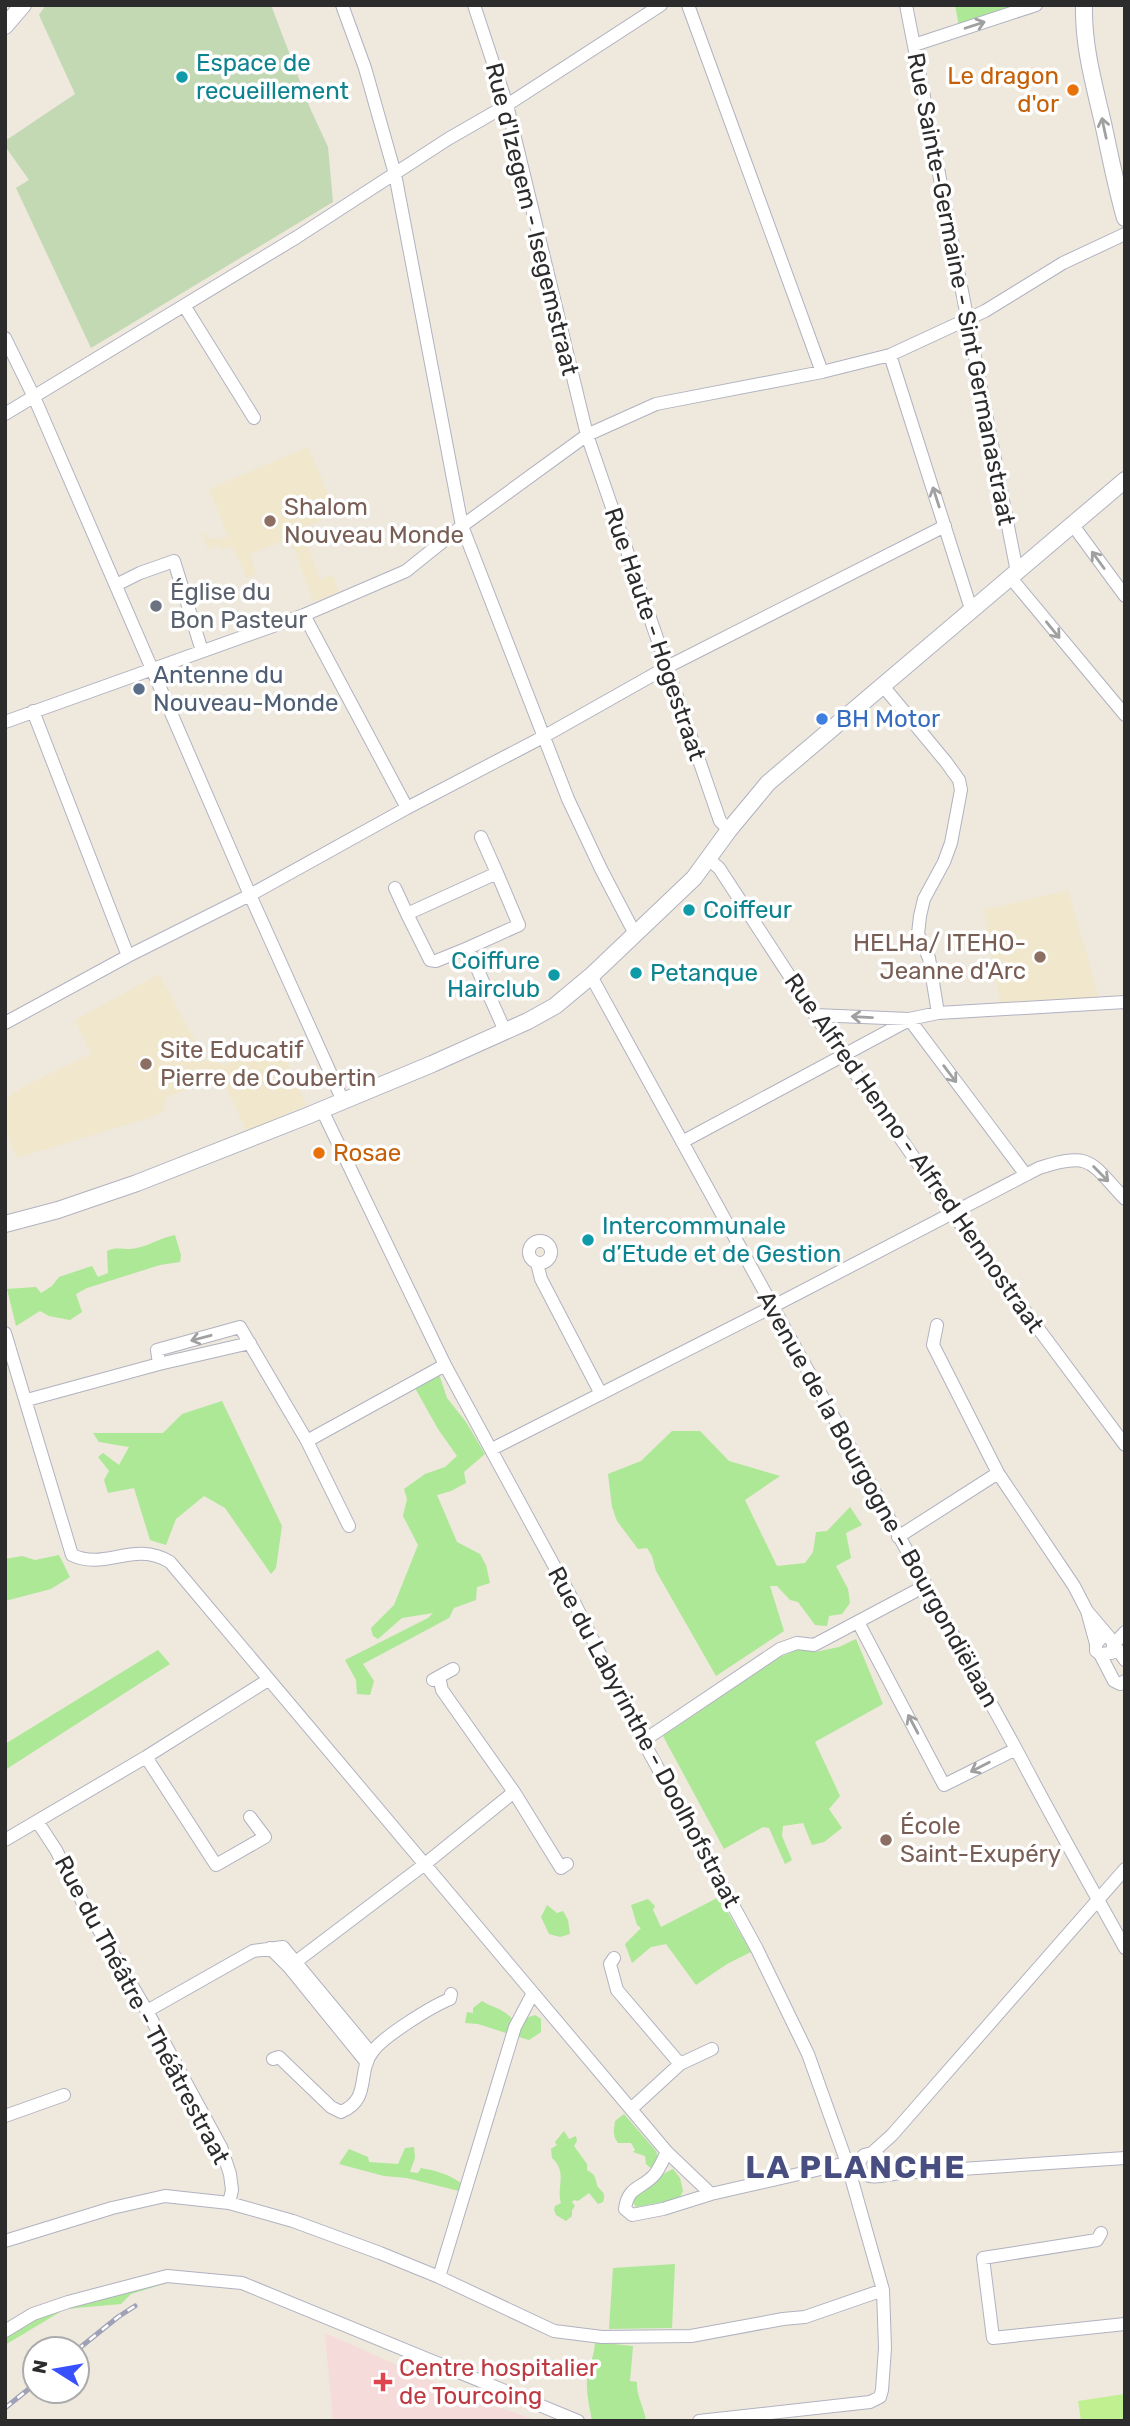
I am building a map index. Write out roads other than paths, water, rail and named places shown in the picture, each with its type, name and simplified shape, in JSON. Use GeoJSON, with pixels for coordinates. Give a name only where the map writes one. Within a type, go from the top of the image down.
{"type":"FeatureCollection","features":[{"type":"Feature","properties":{"kind":"street"},"geometry":{"type":"LineString","coordinates":[[5,26],[23,5]]}},
{"type":"Feature","properties":{"kind":"street"},"geometry":{"type":"LineString","coordinates":[[342,5],[365,68],[395,174],[462,526],[543,737],[601,869],[635,934]]}},
{"type":"Feature","properties":{"kind":"street","name":"Rue d'Izegem - Isegemstraat"},"geometry":{"type":"LineString","coordinates":[[474,5],[507,105],[587,435]]}},
{"type":"Feature","properties":{"kind":"street"},"geometry":{"type":"LineString","coordinates":[[5,414],[185,307],[661,5]]}},
{"type":"Feature","properties":{"kind":"street"},"geometry":{"type":"LineString","coordinates":[[688,5],[822,372]]}},
{"type":"Feature","properties":{"kind":"street","name":"Rue Sainte-Germaine - Sint Germanastraat"},"geometry":{"type":"LineString","coordinates":[[906,5],[1013,575]]}},
{"type":"Feature","properties":{"kind":"street"},"geometry":{"type":"LineString","coordinates":[[914,45],[1036,5]]}},
{"type":"Feature","properties":{"kind":"street"},"geometry":{"type":"LineString","coordinates":[[1084,5],[1086,46],[1118,169],[1125,218]]}},
{"type":"Feature","properties":{"kind":"street"},"geometry":{"type":"LineString","coordinates":[[5,722],[304,615],[405,572],[462,526],[587,435],[656,404],[822,372],[890,355],[985,311],[1063,263],[1125,234]]}},
{"type":"Feature","properties":{"kind":"street"},"geometry":{"type":"LineString","coordinates":[[185,307],[254,418]]}},
{"type":"Feature","properties":{"kind":"street"},"geometry":{"type":"LineString","coordinates":[[5,338],[34,397],[250,895],[343,1101]]}},
{"type":"Feature","properties":{"kind":"street"},"geometry":{"type":"LineString","coordinates":[[890,355],[971,609]]}},
{"type":"Feature","properties":{"kind":"street","name":"Rue Haute - Hogestraat"},"geometry":{"type":"LineString","coordinates":[[587,435],[720,821],[729,830]]}},
{"type":"Feature","properties":{"kind":"street"},"geometry":{"type":"LineString","coordinates":[[5,1224],[58,1210],[137,1182],[322,1110],[505,1031],[555,1006],[591,976],[694,878],[768,783],[1125,480]]}},
{"type":"Feature","properties":{"kind":"street"},"geometry":{"type":"LineString","coordinates":[[1072,524],[1125,596]]}},
{"type":"Feature","properties":{"kind":"street"},"geometry":{"type":"LineString","coordinates":[[5,1023],[128,956],[250,895],[667,667],[945,526]]}},
{"type":"Feature","properties":{"kind":"street"},"geometry":{"type":"LineString","coordinates":[[116,585],[174,561],[202,651]]}},
{"type":"Feature","properties":{"kind":"street"},"geometry":{"type":"LineString","coordinates":[[1013,575],[1125,715]]}},
{"type":"Feature","properties":{"kind":"street"},"geometry":{"type":"LineString","coordinates":[[304,615],[407,808]]}},
{"type":"Feature","properties":{"kind":"street"},"geometry":{"type":"LineString","coordinates":[[895,701],[896,687],[905,676],[905,668]]}},
{"type":"Feature","properties":{"kind":"street"},"geometry":{"type":"LineString","coordinates":[[883,686],[946,762],[959,780],[961,790],[951,843],[924,899],[918,934],[929,958],[938,1013]]}},
{"type":"Feature","properties":{"kind":"street"},"geometry":{"type":"LineString","coordinates":[[33,711],[128,956]]}},
{"type":"Feature","properties":{"kind":"street"},"geometry":{"type":"LineString","coordinates":[[395,888],[429,960],[436,961],[519,925],[481,837]]}},
{"type":"Feature","properties":{"kind":"street","name":"Rue Alfred Henno - Alfred Hennostraat"},"geometry":{"type":"LineString","coordinates":[[708,859],[719,869],[815,1015],[953,1214],[1125,1445]]}},
{"type":"Feature","properties":{"kind":"street"},"geometry":{"type":"LineString","coordinates":[[407,914],[497,873]]}},
{"type":"Feature","properties":{"kind":"street"},"geometry":{"type":"LineString","coordinates":[[468,948],[505,1031]]}},
{"type":"Feature","properties":{"kind":"street","name":"Avenue de la Bourgogne - Bourgondiëlaan"},"geometry":{"type":"LineString","coordinates":[[591,976],[1016,1749],[1061,1836],[1125,1948]]}},
{"type":"Feature","properties":{"kind":"street"},"geometry":{"type":"LineString","coordinates":[[815,1015],[909,1019],[938,1013],[1125,1002]]}},
{"type":"Feature","properties":{"kind":"street"},"geometry":{"type":"LineString","coordinates":[[682,1142],[909,1019]]}},
{"type":"Feature","properties":{"kind":"street"},"geometry":{"type":"LineString","coordinates":[[909,1019],[1026,1175]]}},
{"type":"Feature","properties":{"kind":"street","name":"Rue du Labyrinthe - Doolhofstraat"},"geometry":{"type":"LineString","coordinates":[[322,1110],[445,1365],[576,1606],[642,1741],[775,1984],[855,2162],[883,2290],[885,2348],[880,2397],[870,2402],[699,2421]]}},
{"type":"Feature","properties":{"kind":"street"},"geometry":{"type":"LineString","coordinates":[[492,1449],[1026,1175],[1060,1161],[1084,1160],[1095,1167],[1125,1199]]}},
{"type":"Feature","properties":{"kind":"street"},"geometry":{"type":"LineString","coordinates":[[537,1263],[541,1279],[601,1394]]}},
{"type":"Feature","properties":{"kind":"street"},"geometry":{"type":"LineString","coordinates":[[937,1325],[933,1345],[998,1473],[1074,1586],[1087,1611],[1098,1649],[1114,1681],[1120,1684],[1125,1681]]}},
{"type":"Feature","properties":{"kind":"street"},"geometry":{"type":"LineString","coordinates":[[5,1333],[11,1371],[27,1400],[72,1555],[85,1561],[147,1553],[157,1554],[170,1562],[667,2152],[711,2194]]}},
{"type":"Feature","properties":{"kind":"street"},"geometry":{"type":"LineString","coordinates":[[27,1400],[159,1364],[250,1343],[307,1441],[349,1526]]}},
{"type":"Feature","properties":{"kind":"street"},"geometry":{"type":"LineString","coordinates":[[307,1441],[445,1365]]}},
{"type":"Feature","properties":{"kind":"street"},"geometry":{"type":"LineString","coordinates":[[898,1537],[998,1473]]}},
{"type":"Feature","properties":{"kind":"street"},"geometry":{"type":"LineString","coordinates":[[642,1741],[780,1649],[797,1643],[814,1645],[925,1586]]}},
{"type":"Feature","properties":{"kind":"street"},"geometry":{"type":"LineString","coordinates":[[1087,1611],[1125,1660]]}},
{"type":"Feature","properties":{"kind":"street"},"geometry":{"type":"LineString","coordinates":[[858,1622],[944,1785],[1016,1749]]}},
{"type":"Feature","properties":{"kind":"street"},"geometry":{"type":"LineString","coordinates":[[1112,1640],[1125,1632]]}},
{"type":"Feature","properties":{"kind":"street"},"geometry":{"type":"LineString","coordinates":[[1098,1649],[1111,1653],[1112,1640]]}},
{"type":"Feature","properties":{"kind":"street"},"geometry":{"type":"LineString","coordinates":[[453,1669],[436,1679],[442,1690],[514,1791],[561,1868],[566,1864]]}},
{"type":"Feature","properties":{"kind":"street"},"geometry":{"type":"LineString","coordinates":[[5,1840],[268,1681]]}},
{"type":"Feature","properties":{"kind":"street"},"geometry":{"type":"LineString","coordinates":[[146,1757],[216,1865],[265,1838],[250,1816]]}},
{"type":"Feature","properties":{"kind":"street"},"geometry":{"type":"LineString","coordinates":[[293,1965],[425,1864],[514,1791]]}},
{"type":"Feature","properties":{"kind":"street","name":"Rue du Théâtre - Théâtrestraat"},"geometry":{"type":"LineString","coordinates":[[37,1821],[147,2011],[221,2147],[230,2174],[232,2190],[229,2203]]}},
{"type":"Feature","properties":{"kind":"street"},"geometry":{"type":"LineString","coordinates":[[855,2162],[892,2135],[1125,1869]]}},
{"type":"Feature","properties":{"kind":"street"},"geometry":{"type":"LineString","coordinates":[[147,2011],[253,1951],[283,1947],[293,1965],[369,2058]]}},
{"type":"Feature","properties":{"kind":"street"},"geometry":{"type":"LineString","coordinates":[[614,1958],[610,1964],[617,1990],[680,2064]]}},
{"type":"Feature","properties":{"kind":"street"},"geometry":{"type":"LineString","coordinates":[[439,2277],[515,2027],[533,1993]]}},
{"type":"Feature","properties":{"kind":"street"},"geometry":{"type":"LineString","coordinates":[[273,2059],[279,2057],[331,2107],[341,2112],[357,2102],[369,2058],[433,2006],[450,1999],[451,1994]]}},
{"type":"Feature","properties":{"kind":"street"},"geometry":{"type":"LineString","coordinates":[[631,2109],[680,2064],[712,2049]]}},
{"type":"Feature","properties":{"kind":"street"},"geometry":{"type":"LineString","coordinates":[[5,2116],[64,2095]]}},
{"type":"Feature","properties":{"kind":"street"},"geometry":{"type":"LineString","coordinates":[[667,2152],[654,2176],[633,2189],[626,2198],[625,2209],[632,2215],[879,2155],[883,2169],[878,2175]]}},
{"type":"Feature","properties":{"kind":"street"},"geometry":{"type":"LineString","coordinates":[[855,2162],[868,2177],[1125,2158]]}},
{"type":"Feature","properties":{"kind":"street"},"geometry":{"type":"LineString","coordinates":[[5,2242],[112,2208],[165,2196],[229,2203],[293,2221],[439,2277],[554,2331],[602,2337],[691,2336],[805,2317],[883,2290]]}},
{"type":"Feature","properties":{"kind":"street"},"geometry":{"type":"LineString","coordinates":[[1101,2234],[1097,2240],[983,2258],[993,2338],[1125,2324]]}},
{"type":"Feature","properties":{"kind":"street"},"geometry":{"type":"LineString","coordinates":[[5,2331],[33,2314],[167,2276],[242,2283],[578,2421]]}},
{"type":"Feature","properties":{"kind":"railway"},"geometry":{"type":"LineString","coordinates":[[91,2339],[135,2306]]}},
{"type":"Feature","properties":{"kind":"railway"},"geometry":{"type":"LineString","coordinates":[[5,2408],[21,2395]]}},
{"type":"Feature","properties":{"kind":"place","name":"Espace de recueillement"},"geometry":{"type":"Point","coordinates":[182,77]}},
{"type":"Feature","properties":{"kind":"place","name":"Le dragon d'or"},"geometry":{"type":"Point","coordinates":[1073,90]}},
{"type":"Feature","properties":{"kind":"place","name":"Shalom Nouveau Monde"},"geometry":{"type":"Point","coordinates":[270,521]}},
{"type":"Feature","properties":{"kind":"place","name":"Église du Bon Pasteur"},"geometry":{"type":"Point","coordinates":[156,606]}},
{"type":"Feature","properties":{"kind":"place","name":"Antenne du Nouveau-Monde"},"geometry":{"type":"Point","coordinates":[139,689]}},
{"type":"Feature","properties":{"kind":"place","name":"BH Motor"},"geometry":{"type":"Point","coordinates":[822,719]}},
{"type":"Feature","properties":{"kind":"place","name":"Coiffeur"},"geometry":{"type":"Point","coordinates":[689,910]}},
{"type":"Feature","properties":{"kind":"place","name":"HELHa/ ITEHO- Jeanne d'Arc"},"geometry":{"type":"Point","coordinates":[1040,957]}},
{"type":"Feature","properties":{"kind":"place","name":"Petanque"},"geometry":{"type":"Point","coordinates":[636,973]}},
{"type":"Feature","properties":{"kind":"place","name":"Coiffure Hairclub"},"geometry":{"type":"Point","coordinates":[554,975]}},
{"type":"Feature","properties":{"kind":"place","name":"Site Educatif Pierre de Coubertin"},"geometry":{"type":"Point","coordinates":[146,1064]}},
{"type":"Feature","properties":{"kind":"place","name":"Rosae"},"geometry":{"type":"Point","coordinates":[319,1153]}},
{"type":"Feature","properties":{"kind":"place","name":"Intercommunale d’Etude et de Gestion"},"geometry":{"type":"Point","coordinates":[588,1240]}},
{"type":"Feature","properties":{"kind":"place","name":"École Saint-Exupéry"},"geometry":{"type":"Point","coordinates":[886,1840]}},
{"type":"Feature","properties":{"kind":"place","name":"Centre hospitalier de Tourcoing"},"geometry":{"type":"Point","coordinates":[383,2382]}},
{"type":"Feature","properties":{"kind":"district","name":"LA PLANCHE"},"geometry":{"type":"Point","coordinates":[856,2167]}}]}
